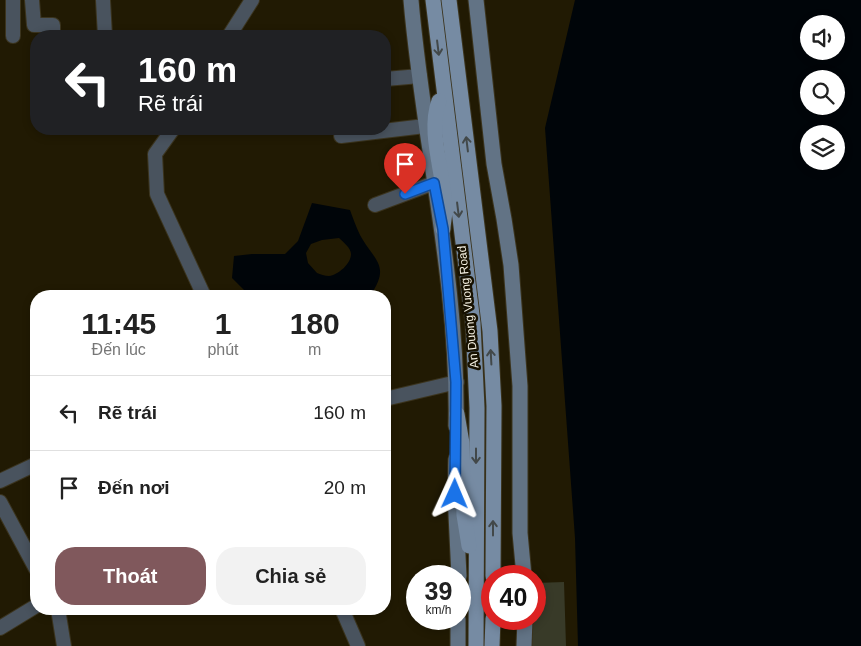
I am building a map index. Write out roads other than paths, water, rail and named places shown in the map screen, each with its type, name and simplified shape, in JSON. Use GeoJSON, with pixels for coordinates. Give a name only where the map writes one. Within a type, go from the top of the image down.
{"type":"FeatureCollection","features":[{"type":"Feature","properties":{"kind":"main road","name":"An Duong Vuong Road"},"geometry":{"type":"LineString","coordinates":[[433,0],[473,323],[477,408],[476,646]]}},
{"type":"Feature","properties":{"kind":"main road","name":"An Duong Vuong Road"},"geometry":{"type":"LineString","coordinates":[[449,0],[490,331],[494,406],[493,565]]}},
{"type":"Feature","properties":{"kind":"main road"},"geometry":{"type":"LineString","coordinates":[[443,90],[436,109],[436,134],[445,209],[443,229]]}},
{"type":"Feature","properties":{"kind":"main road"},"geometry":{"type":"LineString","coordinates":[[457,414],[462,443],[464,515],[475,569]]}},
{"type":"Feature","properties":{"kind":"main road"},"geometry":{"type":"LineString","coordinates":[[492,630],[492,646]]}},
{"type":"Feature","properties":{"kind":"street"},"geometry":{"type":"LineString","coordinates":[[12,36],[13,0]]}},
{"type":"Feature","properties":{"kind":"street"},"geometry":{"type":"LineString","coordinates":[[32,0],[34,25],[53,25],[53,30]]}},
{"type":"Feature","properties":{"kind":"street"},"geometry":{"type":"LineString","coordinates":[[103,0],[105,30]]}},
{"type":"Feature","properties":{"kind":"street"},"geometry":{"type":"LineString","coordinates":[[233,30],[252,0]]}},
{"type":"Feature","properties":{"kind":"street","name":"An Duong Vuong Road"},"geometry":{"type":"LineString","coordinates":[[411,0],[425,126],[443,229],[456,382],[455,494],[458,565]]}},
{"type":"Feature","properties":{"kind":"street"},"geometry":{"type":"LineString","coordinates":[[476,0],[494,164],[512,275],[520,386],[520,534],[523,565]]}},
{"type":"Feature","properties":{"kind":"street"},"geometry":{"type":"LineString","coordinates":[[391,78],[420,76]]}},
{"type":"Feature","properties":{"kind":"street"},"geometry":{"type":"LineString","coordinates":[[391,130],[425,126]]}},
{"type":"Feature","properties":{"kind":"street"},"geometry":{"type":"LineString","coordinates":[[169,135],[155,154],[157,194],[201,290]]}},
{"type":"Feature","properties":{"kind":"street"},"geometry":{"type":"LineString","coordinates":[[341,136],[349,135]]}},
{"type":"Feature","properties":{"kind":"street"},"geometry":{"type":"LineString","coordinates":[[375,205],[434,183]]}},
{"type":"Feature","properties":{"kind":"street"},"geometry":{"type":"LineString","coordinates":[[391,398],[456,382]]}},
{"type":"Feature","properties":{"kind":"street"},"geometry":{"type":"LineString","coordinates":[[0,481],[30,467]]}},
{"type":"Feature","properties":{"kind":"street"},"geometry":{"type":"LineString","coordinates":[[0,502],[30,558]]}},
{"type":"Feature","properties":{"kind":"street"},"geometry":{"type":"LineString","coordinates":[[0,628],[30,610]]}},
{"type":"Feature","properties":{"kind":"street"},"geometry":{"type":"LineString","coordinates":[[59,615],[64,646]]}},
{"type":"Feature","properties":{"kind":"street"},"geometry":{"type":"LineString","coordinates":[[345,615],[358,646]]}},
{"type":"Feature","properties":{"kind":"street"},"geometry":{"type":"LineString","coordinates":[[458,630],[458,646]]}},
{"type":"Feature","properties":{"kind":"street"},"geometry":{"type":"LineString","coordinates":[[524,646],[525,630]]}}]}
